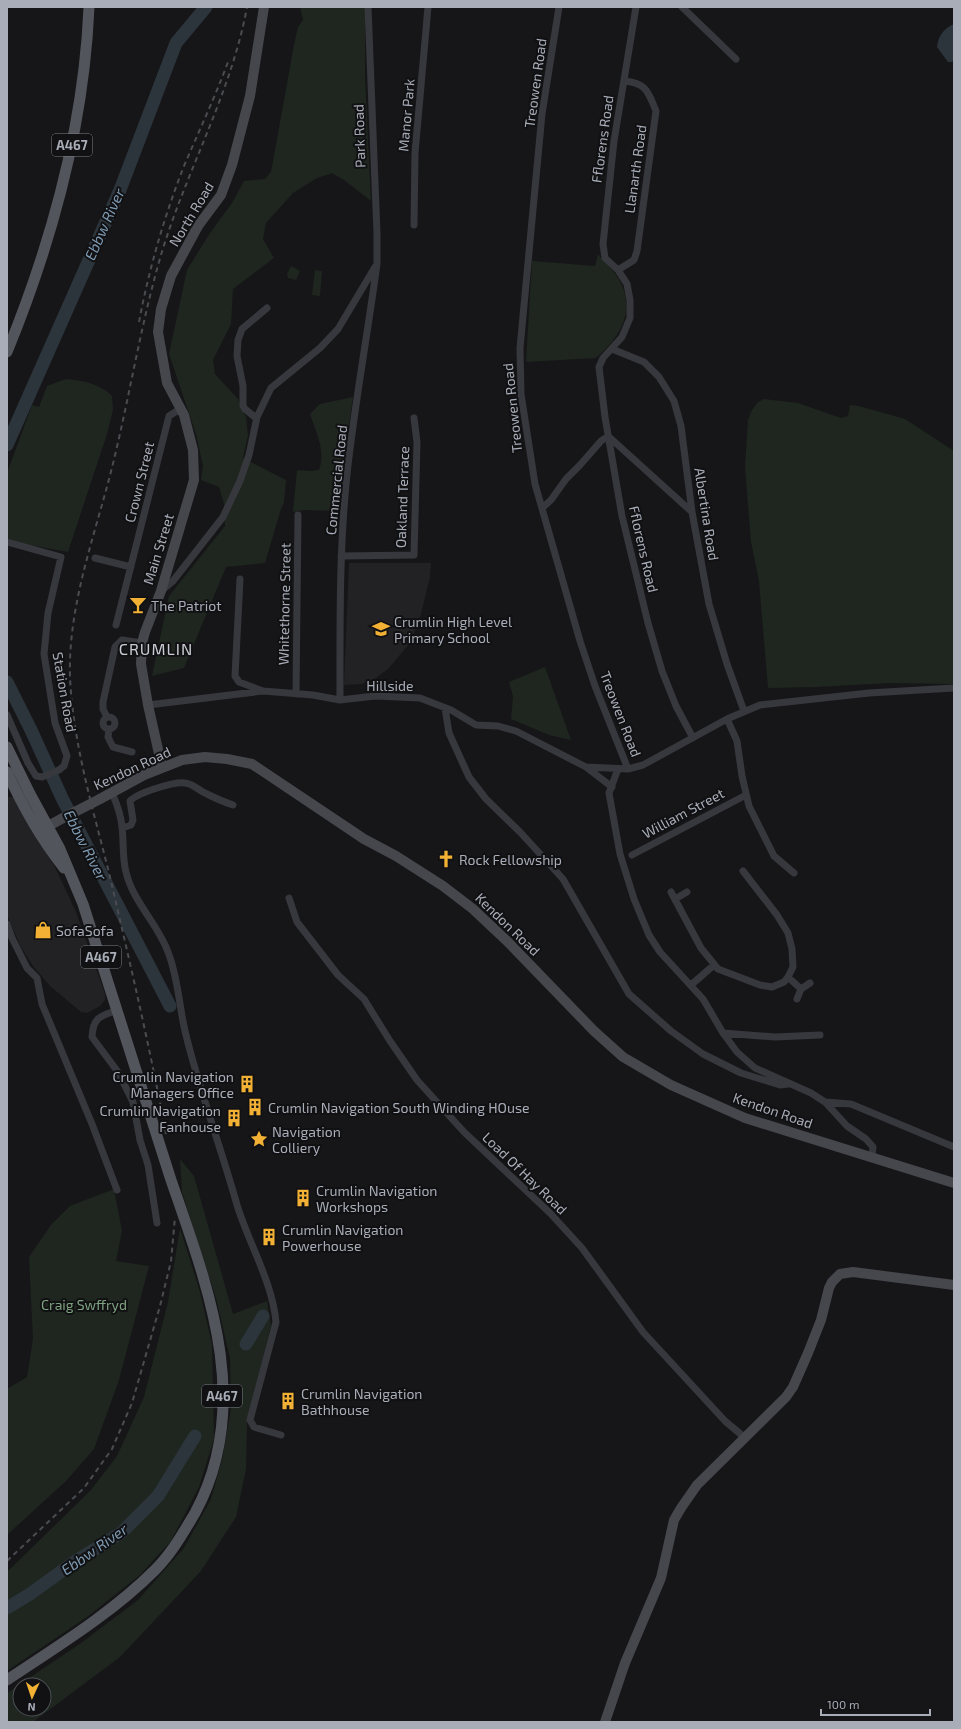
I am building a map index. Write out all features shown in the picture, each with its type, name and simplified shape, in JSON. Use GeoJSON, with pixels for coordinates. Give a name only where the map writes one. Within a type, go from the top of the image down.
{"type":"FeatureCollection","features":[{"type":"Feature","properties":{"kind":"main road","name":"A467"},"geometry":{"type":"LineString","coordinates":[[7,352],[35,280],[64,180],[81,95],[89,7]]}},
{"type":"Feature","properties":{"kind":"main road","name":"A467"},"geometry":{"type":"LineString","coordinates":[[7,747],[43,829]]}},
{"type":"Feature","properties":{"kind":"main road","name":"A467"},"geometry":{"type":"LineString","coordinates":[[7,772],[19,798],[60,849],[88,917],[171,1180],[198,1257],[216,1324],[222,1363],[222,1411],[219,1447],[203,1498],[176,1544],[156,1569],[120,1602],[7,1680]]}},
{"type":"Feature","properties":{"kind":"street","name":"North Road"},"geometry":{"type":"LineString","coordinates":[[180,409],[167,384],[162,358],[158,332],[161,309],[171,276],[198,226],[221,196],[232,165],[250,96],[264,7]]}},
{"type":"Feature","properties":{"kind":"street","name":"Park Road"},"geometry":{"type":"LineString","coordinates":[[368,7],[377,264]]}},
{"type":"Feature","properties":{"kind":"street","name":"Manor Park"},"geometry":{"type":"LineString","coordinates":[[414,225],[415,153],[428,7]]}},
{"type":"Feature","properties":{"kind":"street","name":"Treowen Road"},"geometry":{"type":"LineString","coordinates":[[559,7],[542,114],[520,348],[521,394],[535,484],[580,641],[598,694],[628,770]]}},
{"type":"Feature","properties":{"kind":"street","name":"Fflorens Road"},"geometry":{"type":"LineString","coordinates":[[636,7],[614,141],[603,244],[605,258],[618,270],[627,284],[630,300],[630,318],[622,337],[603,358],[600,367],[608,436],[622,516],[652,637],[662,671],[676,706],[693,738]]}},
{"type":"Feature","properties":{"kind":"street"},"geometry":{"type":"LineString","coordinates":[[682,7],[736,59]]}},
{"type":"Feature","properties":{"kind":"street","name":"Llanarth Road"},"geometry":{"type":"LineString","coordinates":[[618,270],[634,260],[637,251],[656,111],[648,93],[638,82],[624,81]]}},
{"type":"Feature","properties":{"kind":"street"},"geometry":{"type":"LineString","coordinates":[[160,591],[173,581],[223,517],[240,481],[249,455],[256,418],[271,388],[320,348],[338,329],[377,264]]}},
{"type":"Feature","properties":{"kind":"street","name":"Commercial Road"},"geometry":{"type":"LineString","coordinates":[[340,700],[341,556],[348,464],[377,264]]}},
{"type":"Feature","properties":{"kind":"street"},"geometry":{"type":"LineString","coordinates":[[256,418],[243,406],[243,386],[237,356],[238,340],[242,329],[267,308]]}},
{"type":"Feature","properties":{"kind":"street","name":"Albertina Road"},"geometry":{"type":"LineString","coordinates":[[612,349],[644,362],[659,377],[674,401],[681,426],[692,512],[709,604],[727,664],[744,711]]}},
{"type":"Feature","properties":{"kind":"street","name":"Crown Street"},"geometry":{"type":"LineString","coordinates":[[116,625],[169,416],[180,409]]}},
{"type":"Feature","properties":{"kind":"street","name":"Main Street"},"geometry":{"type":"LineString","coordinates":[[162,767],[148,705],[141,664],[142,643],[160,591],[194,480],[193,450],[184,415],[180,409]]}},
{"type":"Feature","properties":{"kind":"street","name":"Oakland Terrace"},"geometry":{"type":"LineString","coordinates":[[341,556],[414,555],[417,442],[414,418]]}},
{"type":"Feature","properties":{"kind":"street"},"geometry":{"type":"LineString","coordinates":[[542,508],[551,500],[566,479],[601,441],[608,436],[692,512]]}},
{"type":"Feature","properties":{"kind":"street","name":"Whitethorne Street"},"geometry":{"type":"LineString","coordinates":[[296,694],[298,516]]}},
{"type":"Feature","properties":{"kind":"street","name":"Station Road"},"geometry":{"type":"LineString","coordinates":[[7,542],[61,557],[48,613],[44,647],[54,723],[67,754],[64,766],[60,770],[43,777],[38,777],[32,769],[7,715]]}},
{"type":"Feature","properties":{"kind":"street"},"geometry":{"type":"LineString","coordinates":[[95,558],[131,567]]}},
{"type":"Feature","properties":{"kind":"street"},"geometry":{"type":"LineString","coordinates":[[240,578],[235,676],[239,682],[263,691]]}},
{"type":"Feature","properties":{"kind":"street"},"geometry":{"type":"LineString","coordinates":[[132,752],[113,748],[108,737],[109,730],[114,726],[115,722],[112,718],[107,717],[103,702],[115,647],[122,640],[142,643]]}},
{"type":"Feature","properties":{"kind":"street"},"geometry":{"type":"LineString","coordinates":[[628,770],[643,765],[727,719],[760,705],[869,693],[954,688]]}},
{"type":"Feature","properties":{"kind":"street","name":"Hillside"},"geometry":{"type":"LineString","coordinates":[[148,705],[263,691],[340,700],[374,696],[420,698],[446,708],[476,725],[498,726],[516,731],[586,767],[628,770]]}},
{"type":"Feature","properties":{"kind":"street"},"geometry":{"type":"LineString","coordinates":[[446,708],[449,733],[469,776],[486,799],[563,879],[629,994],[671,1031],[703,1054],[741,1073],[780,1085],[788,1084]]}},
{"type":"Feature","properties":{"kind":"street"},"geometry":{"type":"LineString","coordinates":[[727,719],[737,741],[749,806],[774,856],[794,873]]}},
{"type":"Feature","properties":{"kind":"street","name":"Kendon Road"},"geometry":{"type":"LineString","coordinates":[[43,829],[162,767],[182,760],[205,757],[227,758],[252,764],[364,839],[396,856],[443,886],[474,909],[594,1031],[623,1057],[671,1085],[745,1118],[954,1183]]}},
{"type":"Feature","properties":{"kind":"street"},"geometry":{"type":"LineString","coordinates":[[586,767],[612,787]]}},
{"type":"Feature","properties":{"kind":"street"},"geometry":{"type":"LineString","coordinates":[[618,770],[609,793],[620,854],[634,899],[649,935],[660,952],[703,999],[723,1033],[737,1052],[755,1068],[788,1084],[810,1092],[825,1102],[847,1126],[866,1139],[873,1147],[872,1158]]}},
{"type":"Feature","properties":{"kind":"street"},"geometry":{"type":"LineString","coordinates":[[122,828],[131,825],[133,820],[130,801],[134,797],[142,793],[184,782],[194,785],[205,794],[232,805]]}},
{"type":"Feature","properties":{"kind":"street"},"geometry":{"type":"LineString","coordinates":[[112,793],[117,804],[122,828],[122,847],[126,873],[134,893],[162,937],[174,968],[186,1032],[196,1069],[238,1206],[270,1292],[275,1310],[276,1322],[250,1420],[254,1427],[281,1435]]}},
{"type":"Feature","properties":{"kind":"street","name":"William Street"},"geometry":{"type":"LineString","coordinates":[[632,855],[746,795]]}},
{"type":"Feature","properties":{"kind":"street"},"geometry":{"type":"LineString","coordinates":[[687,892],[673,896],[701,948],[714,965],[718,969],[772,987],[784,982],[793,967],[792,949],[788,933],[777,915],[743,871]]}},
{"type":"Feature","properties":{"kind":"street","name":"Load Of Hay Road"},"geometry":{"type":"LineString","coordinates":[[288,898],[297,922],[338,975],[364,999],[390,1041],[417,1080],[464,1132],[550,1213],[577,1242],[614,1290],[643,1332],[725,1421],[744,1437]]}},
{"type":"Feature","properties":{"kind":"street"},"geometry":{"type":"LineString","coordinates":[[7,924],[27,968],[37,978],[42,1004],[92,1124],[117,1190]]}},
{"type":"Feature","properties":{"kind":"street"},"geometry":{"type":"LineString","coordinates":[[691,985],[714,965]]}},
{"type":"Feature","properties":{"kind":"street"},"geometry":{"type":"LineString","coordinates":[[788,977],[801,989]]}},
{"type":"Feature","properties":{"kind":"street"},"geometry":{"type":"LineString","coordinates":[[797,999],[801,989],[810,983]]}},
{"type":"Feature","properties":{"kind":"street"},"geometry":{"type":"LineString","coordinates":[[118,1010],[101,1015],[94,1022],[92,1037],[118,1072],[133,1102],[140,1140],[148,1165],[157,1223]]}},
{"type":"Feature","properties":{"kind":"street"},"geometry":{"type":"LineString","coordinates":[[723,1033],[775,1037],[820,1035]]}},
{"type":"Feature","properties":{"kind":"street"},"geometry":{"type":"LineString","coordinates":[[825,1102],[851,1104],[954,1147]]}},
{"type":"Feature","properties":{"kind":"street"},"geometry":{"type":"LineString","coordinates":[[605,1722],[625,1663],[661,1578],[674,1520],[677,1514],[689,1494],[697,1485],[744,1437],[770,1415],[793,1387],[820,1320],[832,1282],[840,1274],[853,1272],[954,1285]]}},
{"type":"Feature","properties":{"kind":"shaded area"},"geometry":{"type":"Polygon","coordinates":[[[954,24],[954,60],[952,62],[948,62],[937,47],[942,33],[954,24]]]}},
{"type":"Feature","properties":{"kind":"shaded area","name":"Crumlin High Level Primary School"},"geometry":{"type":"Polygon","coordinates":[[[349,563],[431,563],[430,577],[421,614],[410,643],[388,669],[376,678],[362,684],[344,685],[349,563]]]}},
{"type":"Feature","properties":{"kind":"shaded area"},"geometry":{"type":"Polygon","coordinates":[[[7,797],[13,797],[56,869],[76,912],[105,994],[105,1000],[100,1006],[87,1013],[81,1012],[50,986],[33,966],[21,947],[7,915],[7,797]]]}},
{"type":"Feature","properties":{"kind":"green space"},"geometry":{"type":"Polygon","coordinates":[[[300,7],[365,7],[365,78],[371,201],[344,180],[332,173],[317,178],[293,193],[266,223],[263,239],[274,258],[233,289],[231,324],[213,360],[215,374],[238,399],[246,417],[248,435],[243,458],[286,480],[284,502],[265,563],[226,567],[184,668],[152,676],[169,596],[225,526],[224,504],[219,487],[201,480],[203,466],[196,434],[169,354],[187,270],[210,233],[232,203],[244,181],[265,179],[271,172],[294,45],[298,27],[303,20],[300,7]]]}},
{"type":"Feature","properties":{"kind":"green space"},"geometry":{"type":"Polygon","coordinates":[[[598,254],[616,275],[623,287],[626,298],[626,310],[620,331],[596,358],[526,362],[532,261],[595,266],[598,254]]]}},
{"type":"Feature","properties":{"kind":"green space"},"geometry":{"type":"Polygon","coordinates":[[[291,266],[300,271],[296,280],[288,278],[287,274],[291,266]]]}},
{"type":"Feature","properties":{"kind":"green space"},"geometry":{"type":"Polygon","coordinates":[[[315,270],[322,271],[320,296],[312,295],[315,270]]]}},
{"type":"Feature","properties":{"kind":"green space"},"geometry":{"type":"Polygon","coordinates":[[[66,379],[85,382],[102,388],[112,396],[113,410],[107,434],[68,552],[7,541],[7,473],[32,405],[39,407],[47,386],[66,379]]]}},
{"type":"Feature","properties":{"kind":"green space"},"geometry":{"type":"Polygon","coordinates":[[[353,397],[337,511],[304,510],[293,512],[297,470],[319,470],[321,463],[321,449],[310,414],[320,404],[353,397]]]}},
{"type":"Feature","properties":{"kind":"green space"},"geometry":{"type":"Polygon","coordinates":[[[764,399],[798,403],[841,418],[848,416],[850,405],[859,406],[905,419],[954,451],[954,684],[890,683],[768,688],[759,581],[751,542],[745,467],[748,420],[752,410],[758,402],[764,399]]]}},
{"type":"Feature","properties":{"kind":"green space"},"geometry":{"type":"Polygon","coordinates":[[[545,667],[571,740],[549,735],[511,719],[513,696],[509,682],[545,667]]]}},
{"type":"Feature","properties":{"kind":"green space"},"geometry":{"type":"Polygon","coordinates":[[[180,1159],[194,1176],[233,1314],[267,1301],[271,1325],[247,1422],[246,1469],[236,1517],[201,1571],[120,1657],[52,1708],[52,1677],[31,1677],[81,1643],[138,1600],[184,1548],[211,1499],[223,1456],[231,1408],[230,1358],[216,1298],[182,1192],[180,1159]]]}},
{"type":"Feature","properties":{"kind":"green space","name":"Craig Swffryd"},"geometry":{"type":"Polygon","coordinates":[[[114,1189],[122,1231],[116,1261],[149,1266],[119,1380],[94,1449],[66,1481],[7,1535],[7,1389],[27,1377],[33,1339],[29,1257],[51,1225],[70,1206],[114,1189]]]}},
{"type":"Feature","properties":{"kind":"green space"},"geometry":{"type":"Polygon","coordinates":[[[180,1228],[200,1292],[212,1344],[214,1439],[199,1487],[171,1541],[140,1575],[87,1617],[7,1671],[7,1572],[91,1490],[117,1456],[144,1397],[168,1302],[180,1228]]]}},
{"type":"Feature","properties":{"kind":"green space"},"geometry":{"type":"Polygon","coordinates":[[[12,1690],[12,1717],[40,1717],[33,1722],[7,1722],[7,1693],[12,1690]]]}},
{"type":"Feature","properties":{"kind":"waterway","name":"Ebbw River"},"geometry":{"type":"LineString","coordinates":[[7,445],[120,190],[176,43],[206,7]]}},
{"type":"Feature","properties":{"kind":"waterway","name":"Ebbw River"},"geometry":{"type":"LineString","coordinates":[[7,682],[62,798],[170,1006]]}},
{"type":"Feature","properties":{"kind":"waterway","name":"Ebbw River"},"geometry":{"type":"LineString","coordinates":[[246,1344],[263,1316]]}},
{"type":"Feature","properties":{"kind":"waterway","name":"Ebbw River"},"geometry":{"type":"LineString","coordinates":[[7,1608],[30,1594],[77,1560],[121,1533],[158,1496],[195,1436]]}},
{"type":"Feature","properties":{"kind":"railway"},"geometry":{"type":"LineString","coordinates":[[166,1134],[132,973],[85,778],[75,728],[70,677],[70,652],[82,579],[122,426],[153,283],[171,224],[230,71],[240,39],[247,7]]}},
{"type":"Feature","properties":{"kind":"railway"},"geometry":{"type":"LineString","coordinates":[[139,322],[152,263],[170,204],[184,166],[228,62]]}},
{"type":"Feature","properties":{"kind":"railway"},"geometry":{"type":"LineString","coordinates":[[7,1561],[84,1488],[112,1449],[132,1403],[160,1306],[171,1261],[175,1217]]}},
{"type":"Feature","properties":{"kind":"place","name":"The Patriot"},"geometry":{"type":"Point","coordinates":[138,605]}},
{"type":"Feature","properties":{"kind":"place","name":"Crumlin High Level Primary School"},"geometry":{"type":"Point","coordinates":[381,629]}},
{"type":"Feature","properties":{"kind":"place","name":"Rock Fellowship"},"geometry":{"type":"Point","coordinates":[446,859]}},
{"type":"Feature","properties":{"kind":"place","name":"SofaSofa"},"geometry":{"type":"Point","coordinates":[43,930]}},
{"type":"Feature","properties":{"kind":"place","name":"Crumlin Navigation Managers Office"},"geometry":{"type":"Point","coordinates":[247,1084]}},
{"type":"Feature","properties":{"kind":"place","name":"Crumlin Navigation South Winding HOuse"},"geometry":{"type":"Point","coordinates":[255,1107]}},
{"type":"Feature","properties":{"kind":"place","name":"Crumlin Navigation Fanhouse"},"geometry":{"type":"Point","coordinates":[234,1118]}},
{"type":"Feature","properties":{"kind":"place","name":"Navigation Colliery"},"geometry":{"type":"Point","coordinates":[259,1139]}},
{"type":"Feature","properties":{"kind":"place","name":"Crumlin Navigation Workshops"},"geometry":{"type":"Point","coordinates":[303,1198]}},
{"type":"Feature","properties":{"kind":"place","name":"Crumlin Navigation Powerhouse"},"geometry":{"type":"Point","coordinates":[269,1237]}},
{"type":"Feature","properties":{"kind":"place","name":"Crumlin Navigation Bathhouse"},"geometry":{"type":"Point","coordinates":[288,1401]}},
{"type":"Feature","properties":{"kind":"district","name":"CRUMLIN"},"geometry":{"type":"Point","coordinates":[156,648]}}]}
